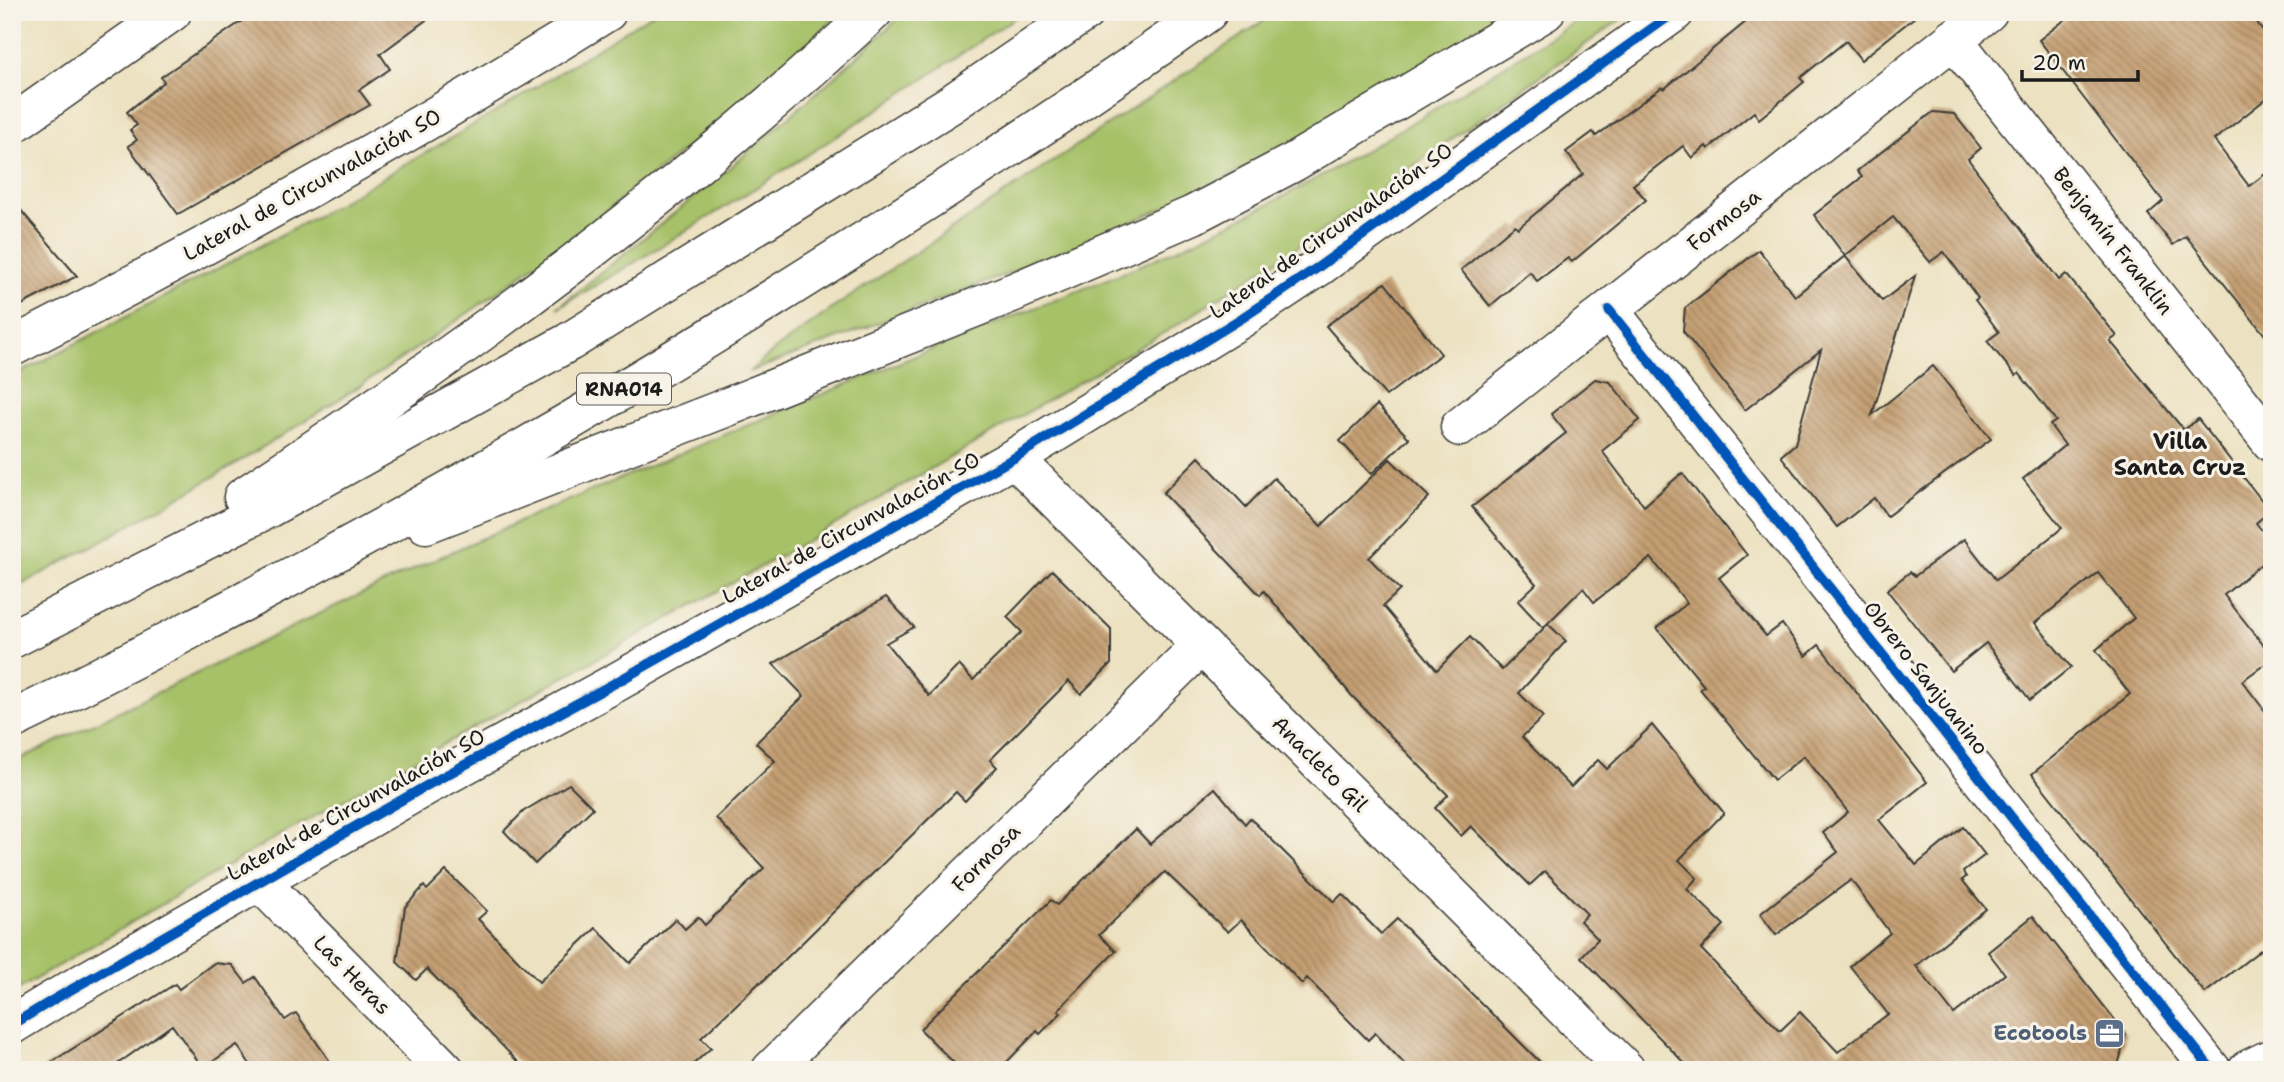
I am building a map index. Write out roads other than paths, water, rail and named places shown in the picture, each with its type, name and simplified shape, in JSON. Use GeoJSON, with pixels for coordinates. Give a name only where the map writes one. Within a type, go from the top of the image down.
{"type":"FeatureCollection","features":[{"type":"Feature","properties":{"kind":"main road"},"geometry":{"type":"LineString","coordinates":[[12,125],[172,12]]}},
{"type":"Feature","properties":{"kind":"main road","name":"Lateral de Circunvalación SO"},"geometry":{"type":"LineString","coordinates":[[12,347],[249,222],[395,141],[607,12]]}},
{"type":"Feature","properties":{"kind":"main road"},"geometry":{"type":"LineString","coordinates":[[82,604],[342,431],[504,316],[627,223],[726,143],[873,12]]}},
{"type":"Feature","properties":{"kind":"main road","name":"RNA014"},"geometry":{"type":"LineString","coordinates":[[12,639],[281,502],[569,342],[939,111],[1085,12]]}},
{"type":"Feature","properties":{"kind":"main road","name":"RNA014"},"geometry":{"type":"LineString","coordinates":[[12,720],[318,563],[572,420],[716,334],[937,195],[1208,12]]}},
{"type":"Feature","properties":{"kind":"main road"},"geometry":{"type":"LineString","coordinates":[[318,563],[487,502],[725,408],[1014,292],[1181,220],[1294,162],[1545,12]]}},
{"type":"Feature","properties":{"kind":"main road","name":"Lateral de Circunvalación SO"},"geometry":{"type":"LineString","coordinates":[[12,1026],[259,881],[1014,458],[1285,289],[1675,12]]}},
{"type":"Feature","properties":{"kind":"main road","name":"Formosa"},"geometry":{"type":"LineString","coordinates":[[1460,427],[1988,12]]}},
{"type":"Feature","properties":{"kind":"main road","name":"Benjamín Franklin"},"geometry":{"type":"LineString","coordinates":[[1953,39],[2272,443]]}},
{"type":"Feature","properties":{"kind":"main road","name":"Obrero Sanjuanino"},"geometry":{"type":"LineString","coordinates":[[1609,310],[2212,1070]]}},
{"type":"Feature","properties":{"kind":"main road","name":"Anacleto Gil"},"geometry":{"type":"LineString","coordinates":[[1014,458],[1626,1070]]}},
{"type":"Feature","properties":{"kind":"main road","name":"Formosa"},"geometry":{"type":"LineString","coordinates":[[771,1070],[1201,646]]}},
{"type":"Feature","properties":{"kind":"main road","name":"Las Heras"},"geometry":{"type":"LineString","coordinates":[[259,881],[445,1070]]}},
{"type":"Feature","properties":{"kind":"main road"},"geometry":{"type":"LineString","coordinates":[[2246,1070],[2272,1058]]}},
{"type":"Feature","properties":{"kind":"place","name":"Ecotools"},"geometry":{"type":"Point","coordinates":[2110,1033]}},
{"type":"Feature","properties":{"kind":"district","name":"Villa Santa Cruz"},"geometry":{"type":"Point","coordinates":[2180,454]}}]}
